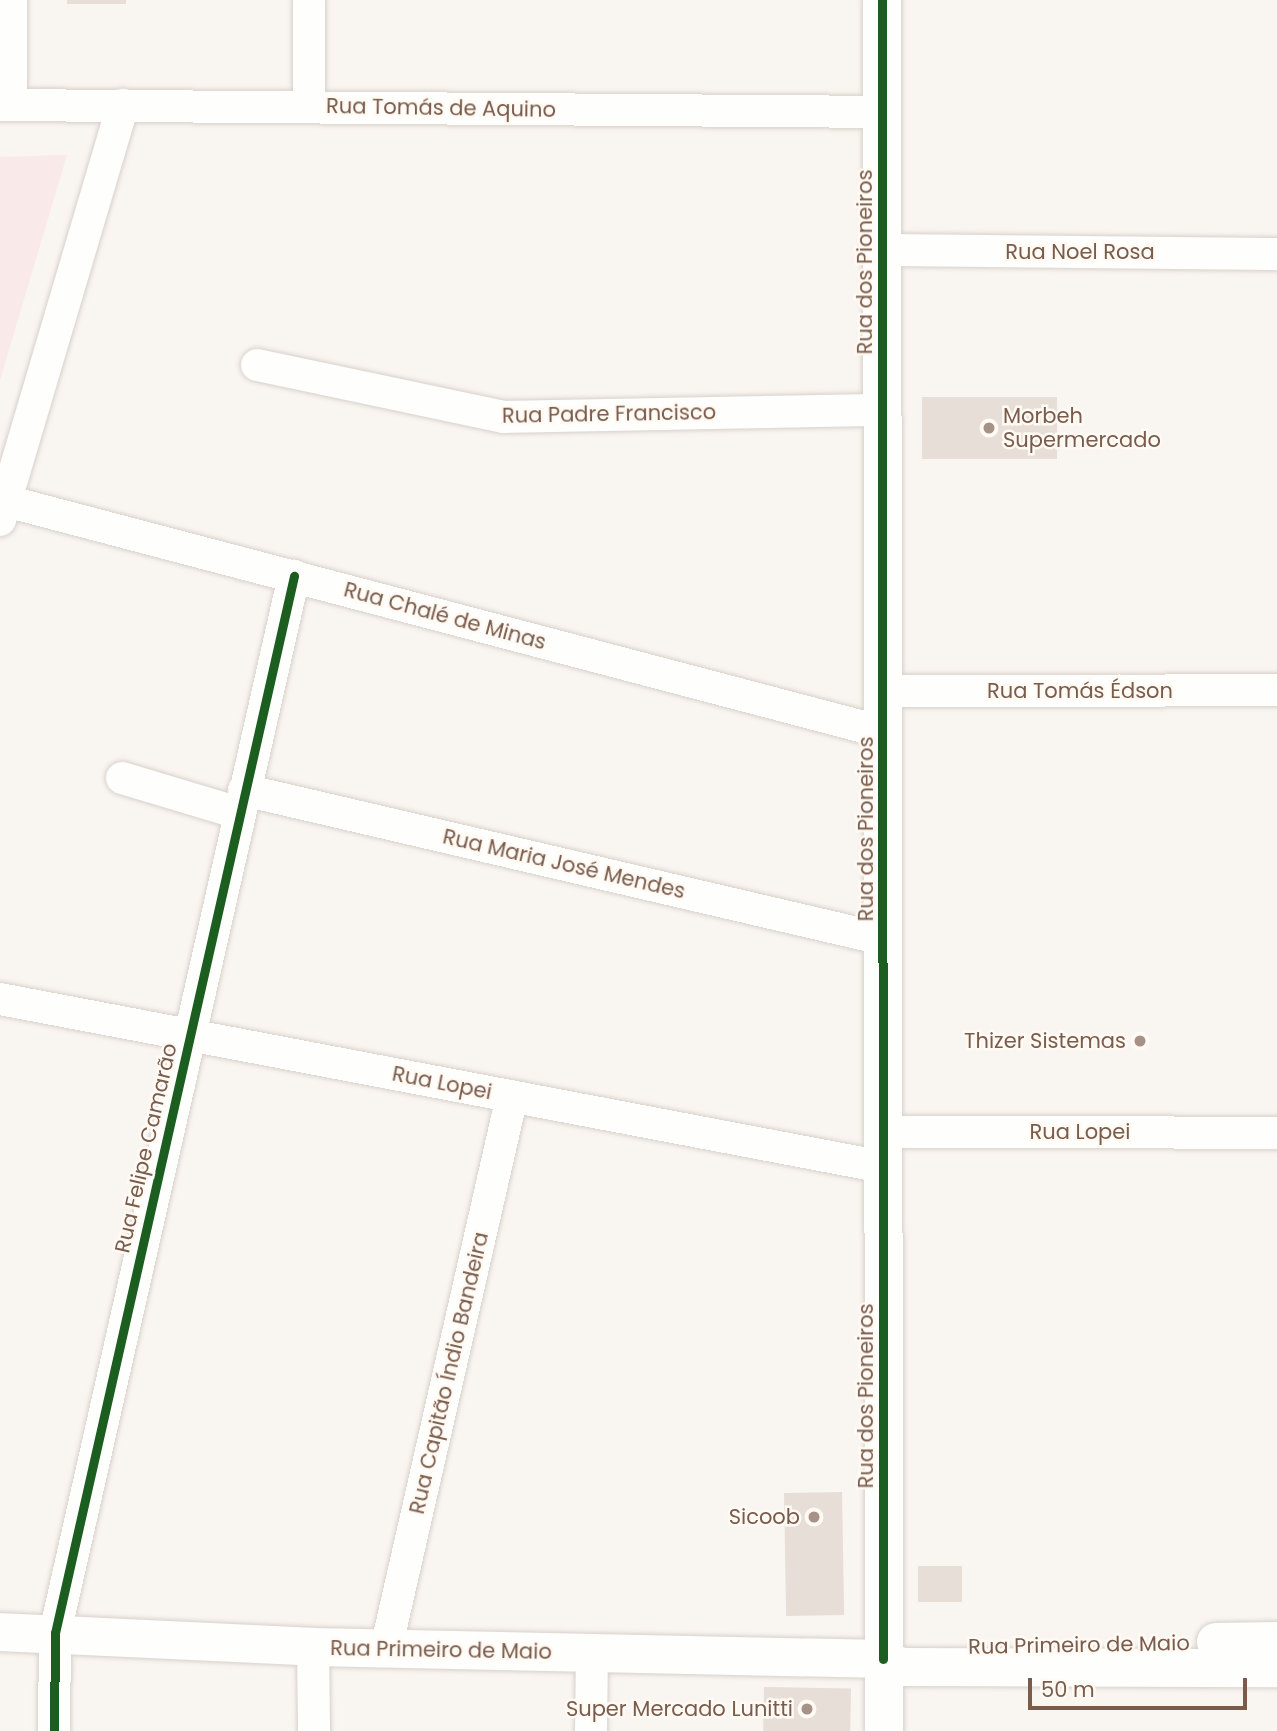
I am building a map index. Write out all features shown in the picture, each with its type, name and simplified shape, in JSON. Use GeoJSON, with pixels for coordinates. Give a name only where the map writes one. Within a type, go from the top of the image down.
{"type":"FeatureCollection","features":[{"type":"Feature","properties":{"kind":"main road","name":"Rua dos Pioneiros"},"geometry":{"type":"LineString","coordinates":[[882,0],[884,1731]]}},
{"type":"Feature","properties":{"kind":"main road","name":"Rua Primeiro de Maio"},"geometry":{"type":"LineString","coordinates":[[0,1632],[313,1647],[883,1659],[902,1668],[1277,1668]]}},
{"type":"Feature","properties":{"kind":"main road","name":"Rua Primeiro de Maio"},"geometry":{"type":"LineString","coordinates":[[883,1659],[903,1648],[1277,1641]]}},
{"type":"Feature","properties":{"kind":"street"},"geometry":{"type":"LineString","coordinates":[[5,104],[10,0]]}},
{"type":"Feature","properties":{"kind":"street"},"geometry":{"type":"LineString","coordinates":[[309,0],[309,107]]}},
{"type":"Feature","properties":{"kind":"street","name":"Rua Tomás de Aquino"},"geometry":{"type":"LineString","coordinates":[[5,104],[883,112]]}},
{"type":"Feature","properties":{"kind":"street"},"geometry":{"type":"LineString","coordinates":[[3,510],[123,105]]}},
{"type":"Feature","properties":{"kind":"street","name":"Rua Noel Rosa"},"geometry":{"type":"LineString","coordinates":[[883,250],[1277,254]]}},
{"type":"Feature","properties":{"kind":"street","name":"Rua Padre Francisco"},"geometry":{"type":"LineString","coordinates":[[257,365],[504,417],[883,410]]}},
{"type":"Feature","properties":{"kind":"street","name":"Rua Chalé de Minas"},"geometry":{"type":"LineString","coordinates":[[3,510],[294,576],[883,732]]}},
{"type":"Feature","properties":{"kind":"street","name":"Rua Felipe Camarão"},"geometry":{"type":"LineString","coordinates":[[54,1731],[55,1633],[294,576]]}},
{"type":"Feature","properties":{"kind":"street","name":"Rua Tomás Édson"},"geometry":{"type":"LineString","coordinates":[[883,691],[1277,690]]}},
{"type":"Feature","properties":{"kind":"street","name":"Rua Maria José Mendes"},"geometry":{"type":"LineString","coordinates":[[122,778],[241,801],[883,939]]}},
{"type":"Feature","properties":{"kind":"street","name":"Rua Lopei"},"geometry":{"type":"LineString","coordinates":[[0,999],[512,1096],[883,1150],[1277,1133]]}},
{"type":"Feature","properties":{"kind":"street","name":"Rua Capitão Índio Bandeira"},"geometry":{"type":"LineString","coordinates":[[386,1649],[512,1096]]}},
{"type":"Feature","properties":{"kind":"street"},"geometry":{"type":"LineString","coordinates":[[313,1647],[314,1731]]}},
{"type":"Feature","properties":{"kind":"street"},"geometry":{"type":"LineString","coordinates":[[592,1653],[592,1731]]}},
{"type":"Feature","properties":{"kind":"shaded area"},"geometry":{"type":"Polygon","coordinates":[[[67,155],[0,380],[0,157],[67,155]]]}},
{"type":"Feature","properties":{"kind":"building"},"geometry":{"type":"Polygon","coordinates":[[[67,0],[126,0],[126,4],[67,4],[67,0]]]}},
{"type":"Feature","properties":{"kind":"building","name":"Morbeh Supermercado"},"geometry":{"type":"Polygon","coordinates":[[[922,397],[1057,397],[1057,459],[922,459],[922,397]]]}},
{"type":"Feature","properties":{"kind":"building"},"geometry":{"type":"Polygon","coordinates":[[[842,1492],[844,1615],[786,1616],[784,1493],[842,1492]]]}},
{"type":"Feature","properties":{"kind":"building"},"geometry":{"type":"Polygon","coordinates":[[[918,1566],[962,1566],[962,1602],[918,1602],[918,1566]]]}},
{"type":"Feature","properties":{"kind":"building","name":"Super Mercado Lunitti"},"geometry":{"type":"Polygon","coordinates":[[[764,1687],[851,1689],[850,1731],[763,1731],[764,1687]]]}},
{"type":"Feature","properties":{"kind":"cycle path"},"geometry":{"type":"LineString","coordinates":[[882,0],[883,1659]]}},
{"type":"Feature","properties":{"kind":"cycle path"},"geometry":{"type":"LineString","coordinates":[[54,1731],[55,1633],[294,576]]}},
{"type":"Feature","properties":{"kind":"place","name":"Morbeh Supermercado"},"geometry":{"type":"Point","coordinates":[989,428]}},
{"type":"Feature","properties":{"kind":"place","name":"Thizer Sistemas"},"geometry":{"type":"Point","coordinates":[1140,1041]}},
{"type":"Feature","properties":{"kind":"place","name":"Sicoob"},"geometry":{"type":"Point","coordinates":[814,1517]}},
{"type":"Feature","properties":{"kind":"place","name":"Super Mercado Lunitti"},"geometry":{"type":"Point","coordinates":[807,1709]}}]}
